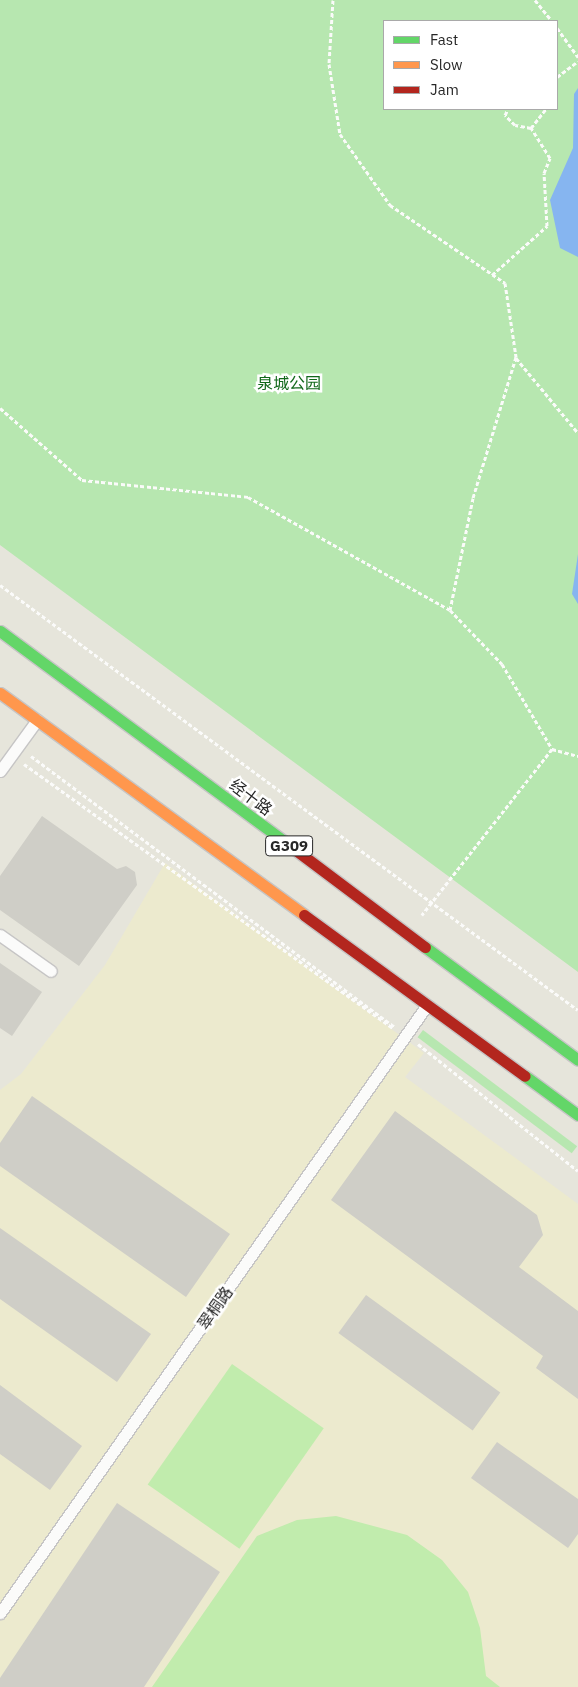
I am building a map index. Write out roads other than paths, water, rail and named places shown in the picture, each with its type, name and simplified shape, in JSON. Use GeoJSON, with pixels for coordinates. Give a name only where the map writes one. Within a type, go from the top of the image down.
{"type":"FeatureCollection","features":[{"type":"Feature","properties":{"kind":"highway","name":"经十路"},"geometry":{"type":"LineString","coordinates":[[0,631],[578,1060]]}},
{"type":"Feature","properties":{"kind":"highway","name":"G309"},"geometry":{"type":"LineString","coordinates":[[0,693],[429,1002],[578,1115]]}},
{"type":"Feature","properties":{"kind":"lane"},"geometry":{"type":"LineString","coordinates":[[0,771],[37,720]]}},
{"type":"Feature","properties":{"kind":"lane"},"geometry":{"type":"LineString","coordinates":[[0,935],[51,971]]}},
{"type":"Feature","properties":{"kind":"lane","name":"翠桐路"},"geometry":{"type":"LineString","coordinates":[[0,1613],[429,1002]]}},
{"type":"Feature","properties":{"kind":"water"},"geometry":{"type":"Polygon","coordinates":[[[578,88],[578,257],[560,248],[550,200],[573,148],[574,94],[578,88]]]}},
{"type":"Feature","properties":{"kind":"water"},"geometry":{"type":"Polygon","coordinates":[[[578,554],[578,604],[572,594],[578,554]]]}},
{"type":"Feature","properties":{"kind":"park label","name":"泉城公园"},"geometry":{"type":"Point","coordinates":[289,383]}}]}
